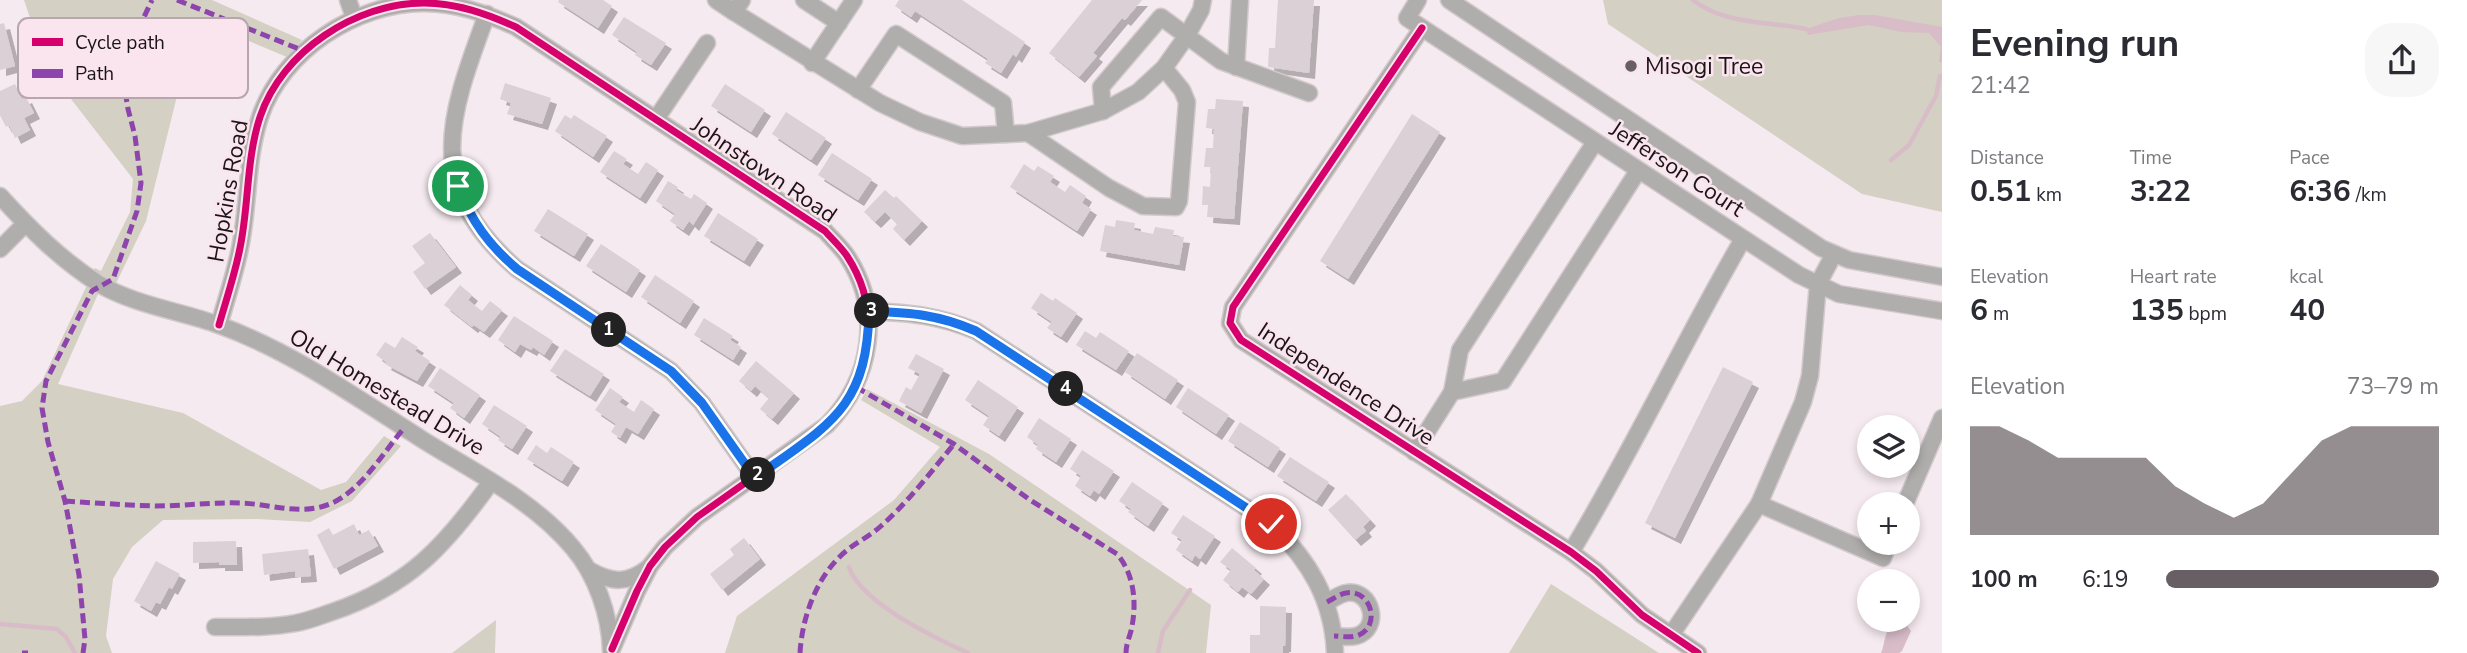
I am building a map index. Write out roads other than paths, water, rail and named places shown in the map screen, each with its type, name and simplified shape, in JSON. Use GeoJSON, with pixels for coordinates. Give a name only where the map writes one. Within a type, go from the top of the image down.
{"type":"FeatureCollection","features":[{"type":"Feature","properties":{"kind":"street"},"geometry":{"type":"LineString","coordinates":[[348,0],[354,17]]}},
{"type":"Feature","properties":{"kind":"street"},"geometry":{"type":"LineString","coordinates":[[716,0],[738,6],[812,63],[858,90],[920,122],[962,136],[1028,133],[1103,111],[1138,92],[1164,68],[1186,37],[1201,10],[1203,0]]}},
{"type":"Feature","properties":{"kind":"street"},"geometry":{"type":"LineString","coordinates":[[804,0],[839,23]]}},
{"type":"Feature","properties":{"kind":"street"},"geometry":{"type":"LineString","coordinates":[[812,63],[854,0]]}},
{"type":"Feature","properties":{"kind":"street"},"geometry":{"type":"LineString","coordinates":[[1236,67],[1240,0]]}},
{"type":"Feature","properties":{"kind":"street","name":"Jefferson Court"},"geometry":{"type":"LineString","coordinates":[[1418,0],[1407,18],[1799,275],[1839,294],[1942,311]]}},
{"type":"Feature","properties":{"kind":"street"},"geometry":{"type":"LineString","coordinates":[[1449,0],[1821,248],[1849,260],[1942,277]]}},
{"type":"Feature","properties":{"kind":"street","name":"Johnstown Road"},"geometry":{"type":"LineString","coordinates":[[354,17],[392,6],[424,3],[454,6],[487,14],[516,27],[825,231],[856,272],[869,311],[868,335],[863,366],[850,398],[827,425],[698,517],[665,547],[650,566],[611,651]]}},
{"type":"Feature","properties":{"kind":"street"},"geometry":{"type":"LineString","coordinates":[[487,14],[460,88],[451,135],[453,166],[458,186],[478,229],[517,269],[671,371],[688,386],[755,478]]}},
{"type":"Feature","properties":{"kind":"street","name":"Hopkins Road"},"geometry":{"type":"LineString","coordinates":[[219,325],[240,248],[247,181],[259,119],[266,102],[281,77],[304,51],[354,17]]}},
{"type":"Feature","properties":{"kind":"street"},"geometry":{"type":"LineString","coordinates":[[1103,111],[1101,87],[1161,18],[1221,61],[1309,93]]}},
{"type":"Feature","properties":{"kind":"street","name":"Independence Drive"},"geometry":{"type":"LineString","coordinates":[[1422,28],[1233,307],[1230,323],[1241,340],[1572,552],[1642,615],[1698,653]]}},
{"type":"Feature","properties":{"kind":"street"},"geometry":{"type":"LineString","coordinates":[[858,90],[896,34],[1003,103],[1006,134]]}},
{"type":"Feature","properties":{"kind":"street"},"geometry":{"type":"LineString","coordinates":[[656,119],[707,43]]}},
{"type":"Feature","properties":{"kind":"street"},"geometry":{"type":"LineString","coordinates":[[1028,133],[1109,188],[1143,206],[1176,207],[1180,201],[1187,102],[1182,90],[1164,68]]}},
{"type":"Feature","properties":{"kind":"street"},"geometry":{"type":"LineString","coordinates":[[1414,452],[1452,392],[1460,351],[1595,142]]}},
{"type":"Feature","properties":{"kind":"street"},"geometry":{"type":"LineString","coordinates":[[1452,392],[1503,381],[1638,171]]}},
{"type":"Feature","properties":{"kind":"street","name":"Old Homestead Drive"},"geometry":{"type":"LineString","coordinates":[[0,196],[55,253],[101,285],[149,304],[219,325],[290,356],[534,509],[573,547],[589,570],[600,595],[611,651]]}},
{"type":"Feature","properties":{"kind":"street"},"geometry":{"type":"LineString","coordinates":[[0,249],[25,224]]}},
{"type":"Feature","properties":{"kind":"street"},"geometry":{"type":"LineString","coordinates":[[1572,552],[1609,489],[1707,301],[1743,239]]}},
{"type":"Feature","properties":{"kind":"street"},"geometry":{"type":"LineString","coordinates":[[1671,635],[1759,504],[1803,402],[1810,376],[1818,284],[1834,254]]}},
{"type":"Feature","properties":{"kind":"street"},"geometry":{"type":"LineString","coordinates":[[869,311],[918,313],[948,319],[976,331],[1271,524],[1292,544],[1308,566],[1326,602],[1334,645],[1363,632],[1369,626],[1371,609],[1368,601],[1353,593],[1345,593],[1326,602]]}},
{"type":"Feature","properties":{"kind":"street"},"geometry":{"type":"LineString","coordinates":[[1911,492],[1942,418]]}},
{"type":"Feature","properties":{"kind":"street"},"geometry":{"type":"LineString","coordinates":[[215,627],[267,627],[298,623],[356,604],[382,591],[420,565],[440,547],[491,482]]}},
{"type":"Feature","properties":{"kind":"street"},"geometry":{"type":"LineString","coordinates":[[1759,504],[1857,547]]}},
{"type":"Feature","properties":{"kind":"street"},"geometry":{"type":"LineString","coordinates":[[589,570],[604,578],[620,580],[635,578],[650,566]]}},
{"type":"Feature","properties":{"kind":"waterway"},"geometry":{"type":"LineString","coordinates":[[1693,0],[1705,8],[1733,18],[1806,29]]}},
{"type":"Feature","properties":{"kind":"waterway"},"geometry":{"type":"LineString","coordinates":[[1891,160],[1909,145],[1936,96],[1940,76]]}},
{"type":"Feature","properties":{"kind":"waterway"},"geometry":{"type":"LineString","coordinates":[[849,567],[868,594],[883,606],[919,629],[968,653]]}},
{"type":"Feature","properties":{"kind":"waterway"},"geometry":{"type":"LineString","coordinates":[[1158,653],[1163,631],[1190,590]]}},
{"type":"Feature","properties":{"kind":"waterway"},"geometry":{"type":"LineString","coordinates":[[0,624],[57,629],[66,637],[75,653]]}},
{"type":"Feature","properties":{"kind":"place","name":"Misogi Tree"},"geometry":{"type":"Point","coordinates":[1631,66]}}]}
